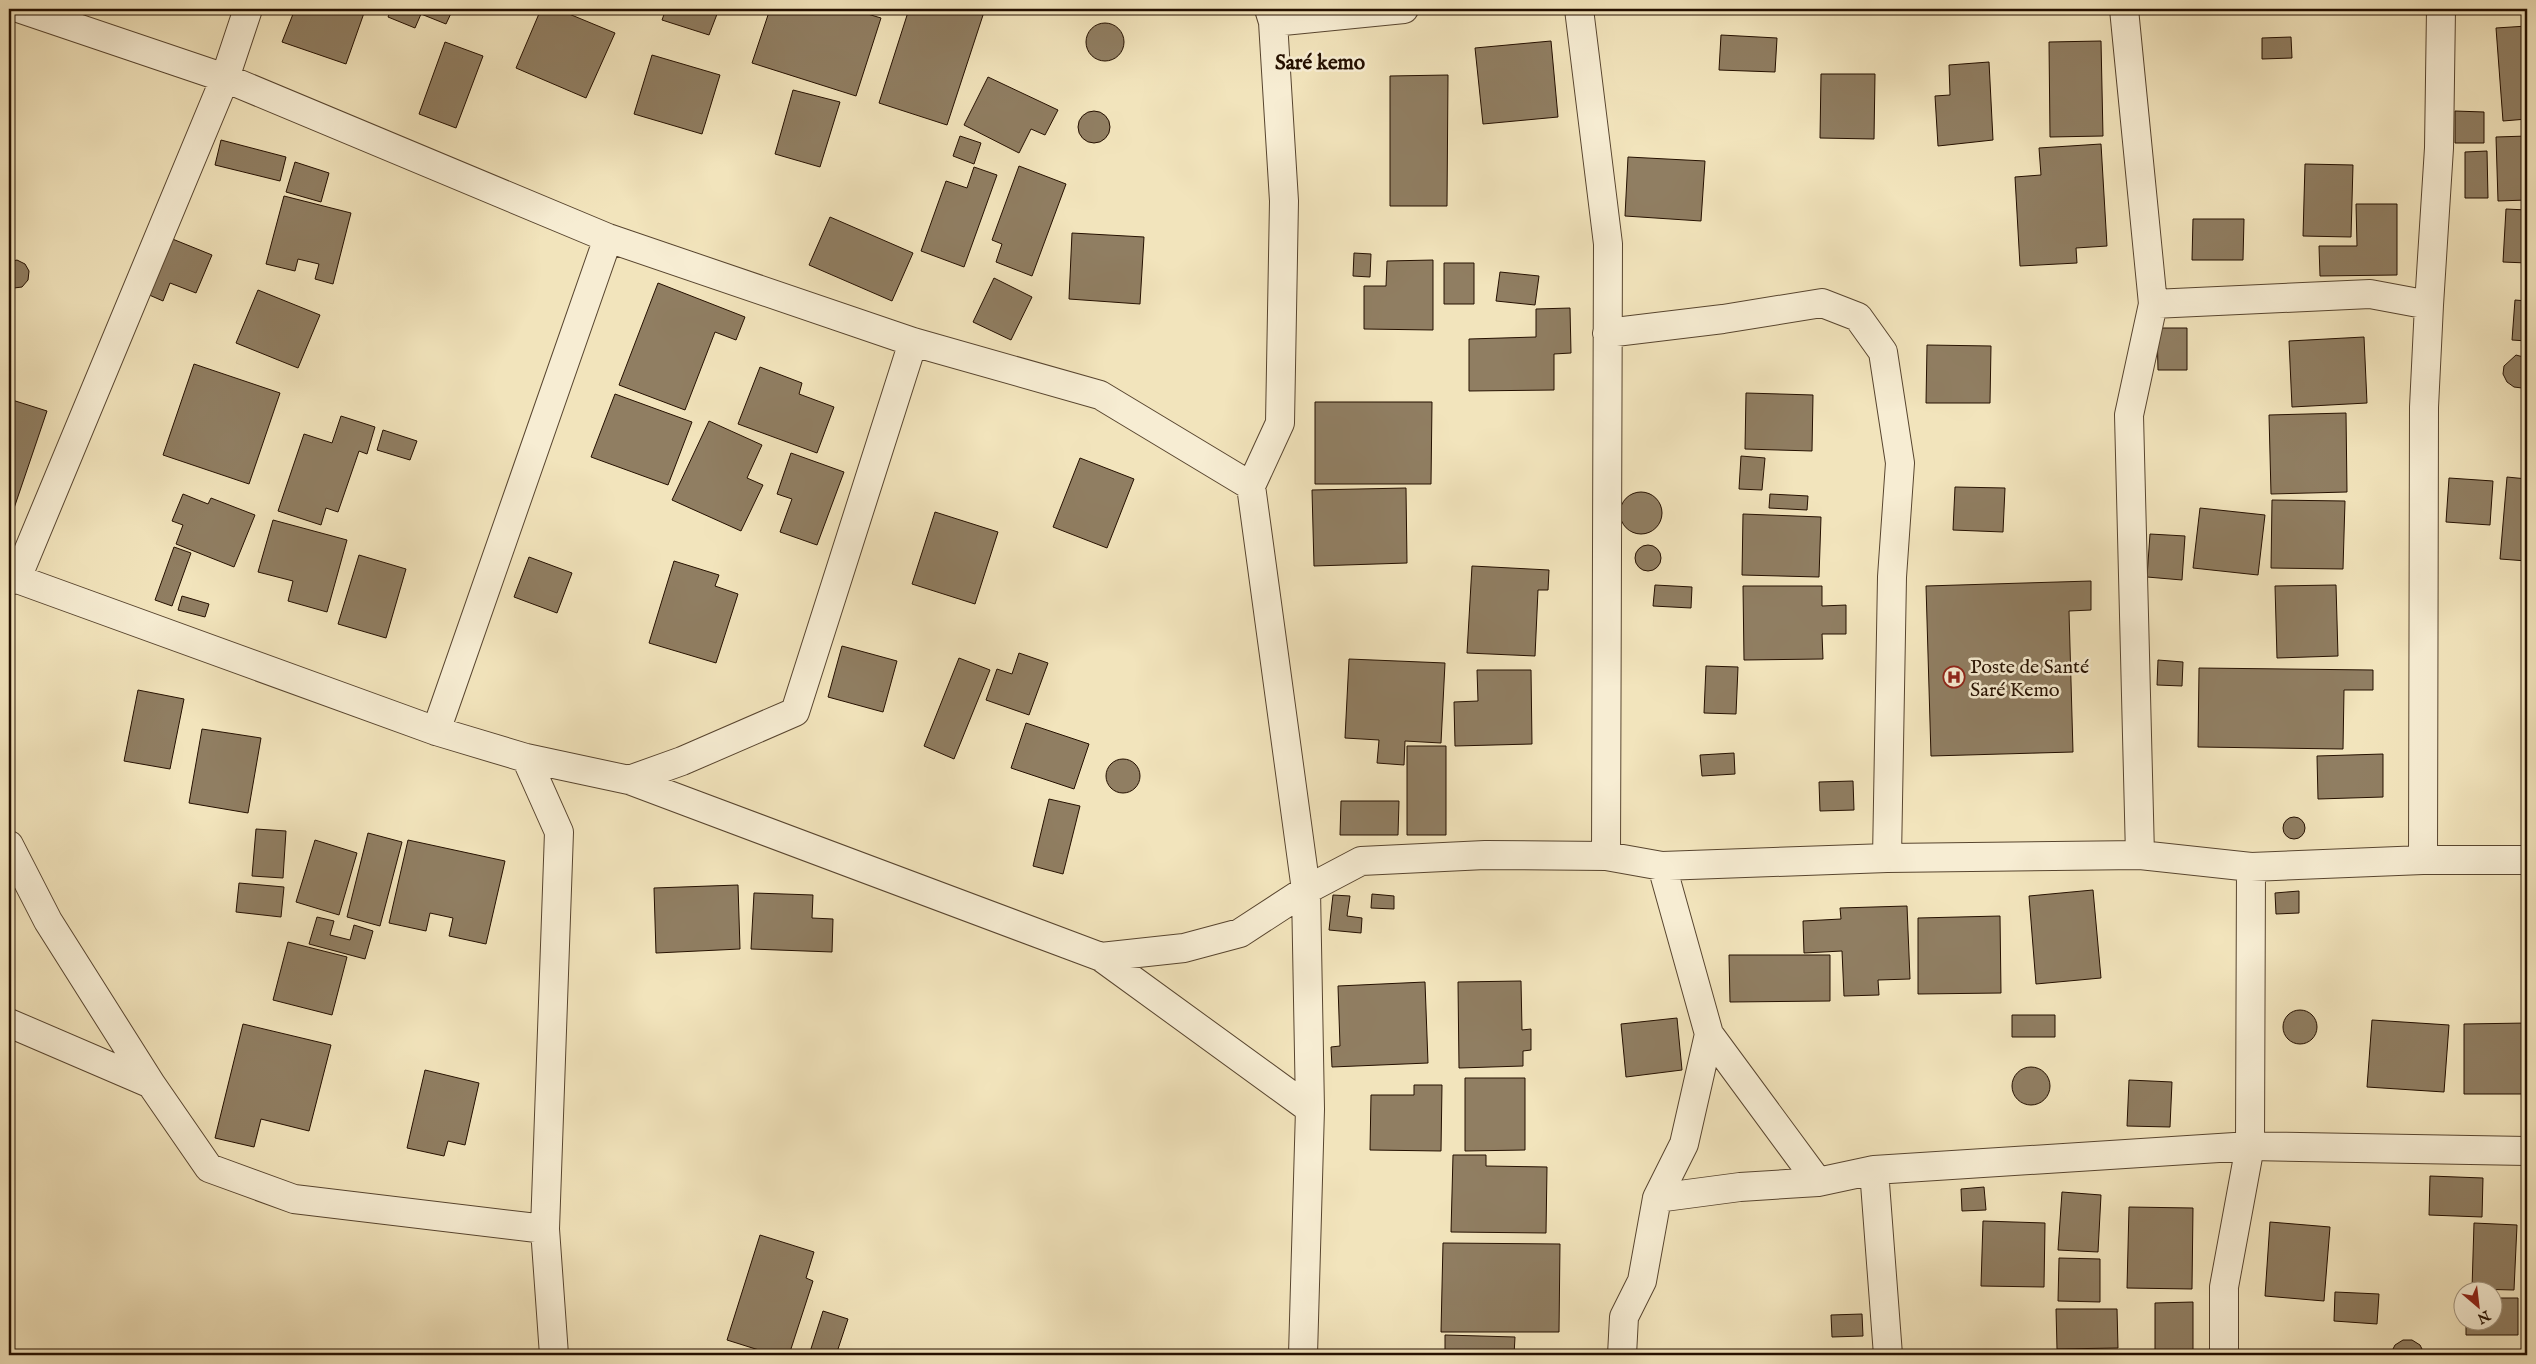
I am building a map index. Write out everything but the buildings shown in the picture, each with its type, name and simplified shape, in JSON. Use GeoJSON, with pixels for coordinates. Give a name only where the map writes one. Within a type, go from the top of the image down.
{"type":"FeatureCollection","features":[{"type":"Feature","properties":{"kind":"street"},"geometry":{"type":"LineString","coordinates":[[21,9],[225,78],[608,238],[913,342],[1100,395],[1251,486]]}},
{"type":"Feature","properties":{"kind":"street"},"geometry":{"type":"LineString","coordinates":[[248,9],[225,78],[11,579],[436,731],[526,758],[628,780],[1101,957],[1310,1109]]}},
{"type":"Feature","properties":{"kind":"street"},"geometry":{"type":"LineString","coordinates":[[1303,1355],[1310,1109],[1306,890],[1251,486],[1280,423],[1284,201],[1271,16],[1404,9]]}},
{"type":"Feature","properties":{"kind":"street"},"geometry":{"type":"LineString","coordinates":[[1579,9],[1608,244],[1606,856]]}},
{"type":"Feature","properties":{"kind":"street"},"geometry":{"type":"LineString","coordinates":[[2124,9],[2153,304],[2129,416],[2140,855]]}},
{"type":"Feature","properties":{"kind":"street"},"geometry":{"type":"LineString","coordinates":[[2423,860],[2424,407],[2439,148],[2441,9]]}},
{"type":"Feature","properties":{"kind":"street"},"geometry":{"type":"LineString","coordinates":[[436,731],[608,238]]}},
{"type":"Feature","properties":{"kind":"street"},"geometry":{"type":"LineString","coordinates":[[2153,304],[2370,294],[2429,304]]}},
{"type":"Feature","properties":{"kind":"street"},"geometry":{"type":"LineString","coordinates":[[1607,333],[1723,319],[1822,303],[1858,317],[1883,352],[1900,464],[1892,577],[1887,858]]}},
{"type":"Feature","properties":{"kind":"street"},"geometry":{"type":"LineString","coordinates":[[628,780],[682,761],[795,712],[913,342]]}},
{"type":"Feature","properties":{"kind":"street"},"geometry":{"type":"LineString","coordinates":[[526,758],[559,832],[545,1229],[554,1355]]}},
{"type":"Feature","properties":{"kind":"street"},"geometry":{"type":"LineString","coordinates":[[9,845],[48,921],[151,1084],[209,1168],[294,1199],[545,1229]]}},
{"type":"Feature","properties":{"kind":"street"},"geometry":{"type":"LineString","coordinates":[[1101,957],[1184,948],[1240,934],[1306,890],[1361,861],[1485,855],[1606,856],[1662,866],[1887,858],[2140,855],[2251,867],[2423,860],[2527,860]]}},
{"type":"Feature","properties":{"kind":"street"},"geometry":{"type":"LineString","coordinates":[[1662,866],[1708,1034],[1818,1182]]}},
{"type":"Feature","properties":{"kind":"street"},"geometry":{"type":"LineString","coordinates":[[2224,1355],[2224,1288],[2250,1146],[2251,867]]}},
{"type":"Feature","properties":{"kind":"street"},"geometry":{"type":"LineString","coordinates":[[9,1023],[151,1084]]}},
{"type":"Feature","properties":{"kind":"street"},"geometry":{"type":"LineString","coordinates":[[1622,1355],[1624,1317],[1642,1281],[1657,1198],[1684,1144],[1708,1034]]}},
{"type":"Feature","properties":{"kind":"street"},"geometry":{"type":"LineString","coordinates":[[1657,1198],[1740,1187],[1818,1182],[1874,1170],[2250,1146],[2527,1151]]}},
{"type":"Feature","properties":{"kind":"street"},"geometry":{"type":"LineString","coordinates":[[1874,1170],[1888,1355]]}},
{"type":"Feature","properties":{"kind":"path"},"geometry":{"type":"LineString","coordinates":[[2468,9],[2473,14],[2513,9]]}},
{"type":"Feature","properties":{"kind":"place","name":"Poste de Santé Saré Kemo"},"geometry":{"type":"Point","coordinates":[1954,677]}},
{"type":"Feature","properties":{"kind":"district","name":"Saré kemo"},"geometry":{"type":"Point","coordinates":[1320,62]}}]}
